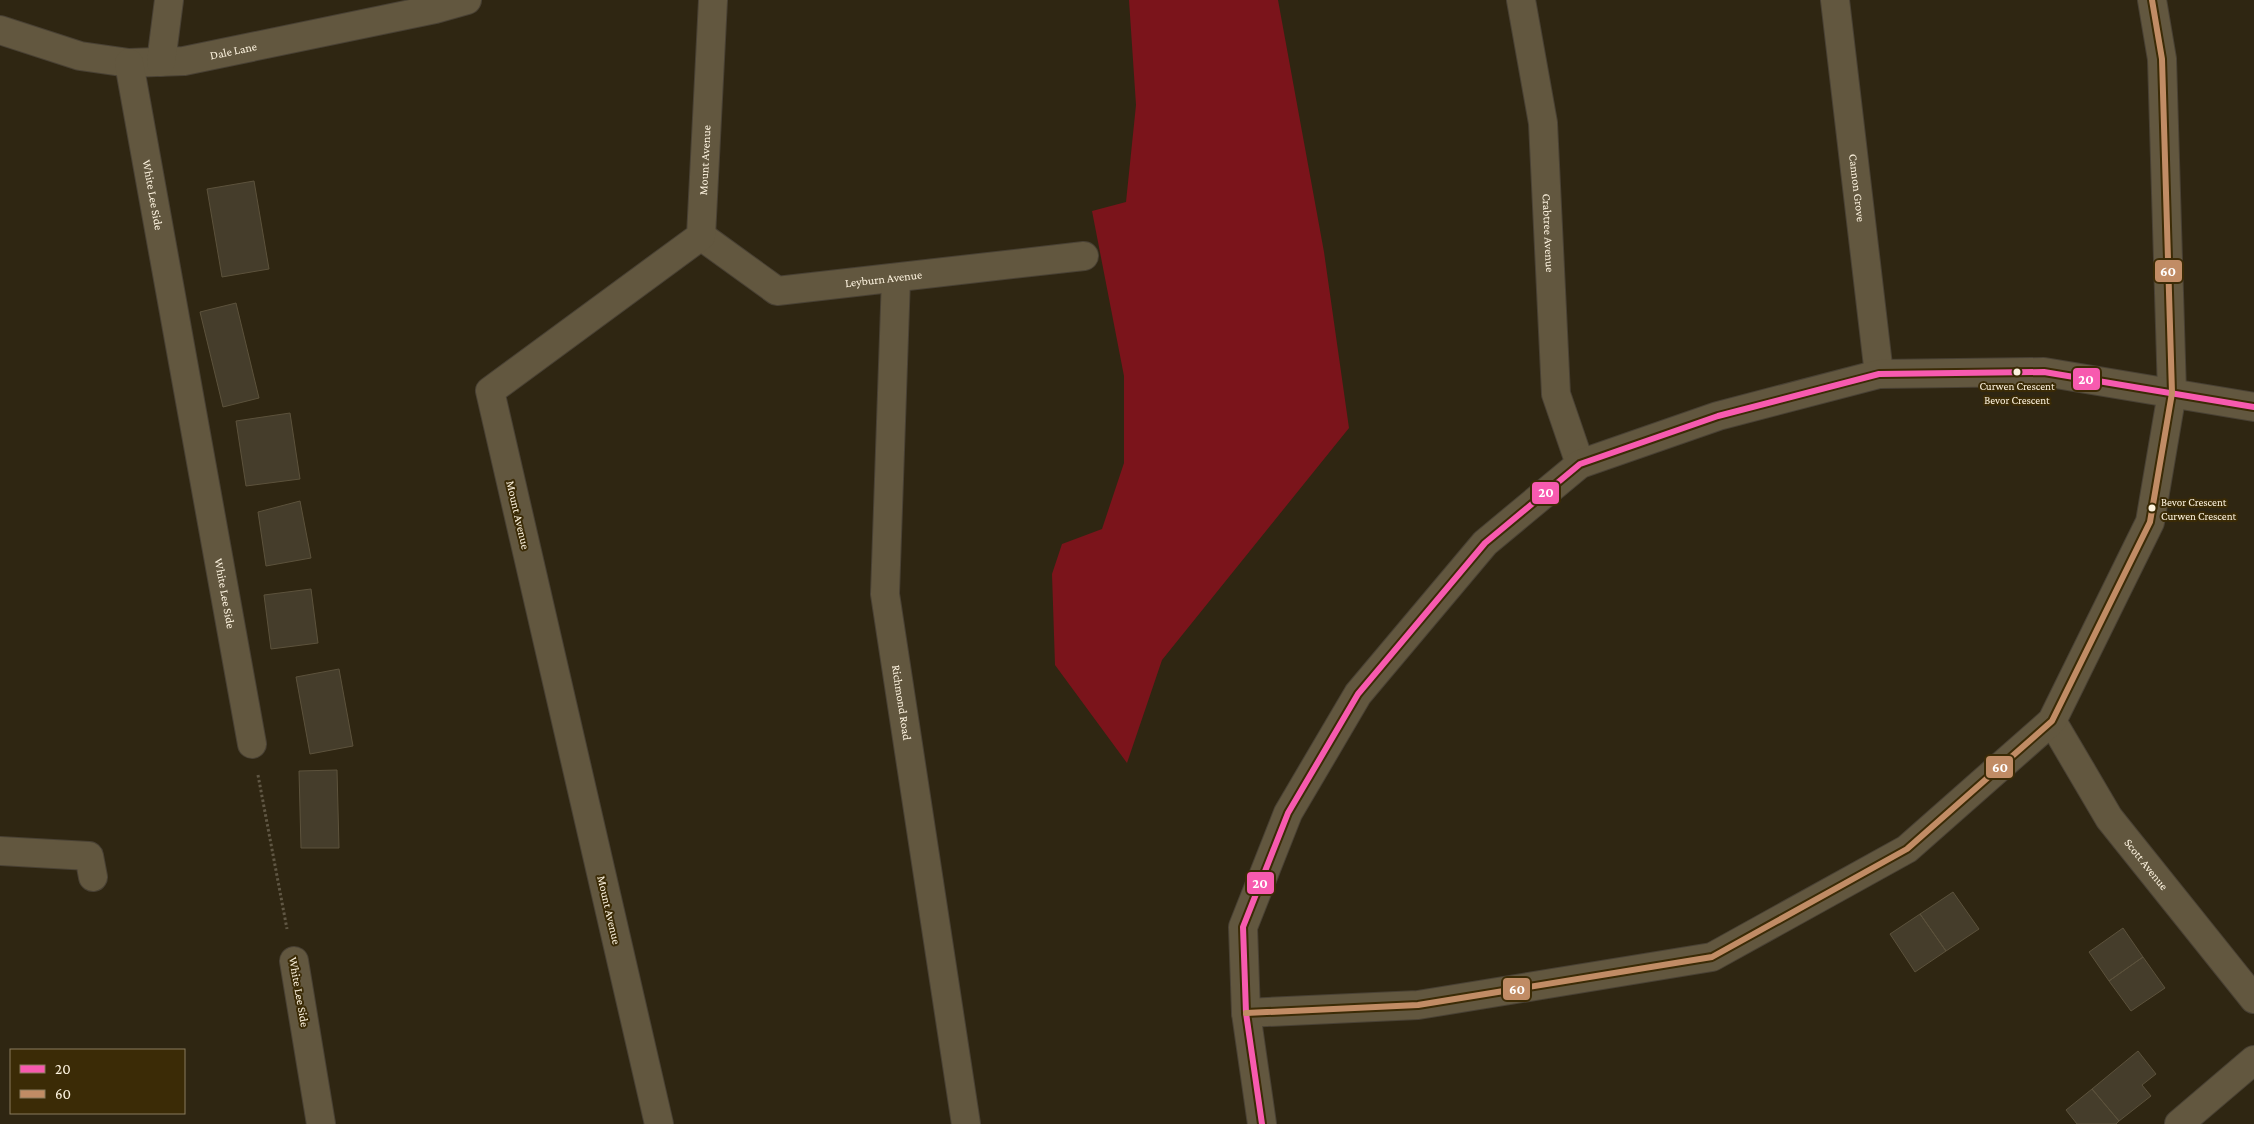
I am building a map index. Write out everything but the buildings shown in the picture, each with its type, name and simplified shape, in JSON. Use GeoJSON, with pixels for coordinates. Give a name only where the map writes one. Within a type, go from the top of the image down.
{"type":"FeatureCollection","features":[{"type":"Feature","properties":{"kind":"street"},"geometry":{"type":"LineString","coordinates":[[161,62],[169,0]]}},
{"type":"Feature","properties":{"kind":"street","name":"Dale Lane"},"geometry":{"type":"LineString","coordinates":[[0,30],[80,56],[129,63],[184,61],[435,9],[467,0]]}},
{"type":"Feature","properties":{"kind":"street","name":"Mount Avenue"},"geometry":{"type":"LineString","coordinates":[[659,1124],[490,391],[701,236],[713,0]]}},
{"type":"Feature","properties":{"kind":"street","name":"Crabtree Avenue"},"geometry":{"type":"LineString","coordinates":[[1521,0],[1544,123],[1556,394],[1580,464]]}},
{"type":"Feature","properties":{"kind":"street","name":"Cannon Grove"},"geometry":{"type":"LineString","coordinates":[[1836,0],[1879,374]]}},
{"type":"Feature","properties":{"kind":"street"},"geometry":{"type":"LineString","coordinates":[[1246,1013],[1418,1005],[1712,957],[1907,849],[2052,722],[2150,522],[2172,393],[2162,58],[2152,0]]}},
{"type":"Feature","properties":{"kind":"street","name":"White Lee Side"},"geometry":{"type":"LineString","coordinates":[[129,63],[252,744]]}},
{"type":"Feature","properties":{"kind":"street","name":"Leyburn Avenue"},"geometry":{"type":"LineString","coordinates":[[701,236],[778,291],[1084,256]]}},
{"type":"Feature","properties":{"kind":"street","name":"Richmond Road"},"geometry":{"type":"LineString","coordinates":[[896,278],[885,594],[966,1124]]}},
{"type":"Feature","properties":{"kind":"street"},"geometry":{"type":"LineString","coordinates":[[1262,1124],[1246,1013],[1242,927],[1288,813],[1358,694],[1485,543],[1580,464],[1718,416],[1879,374],[2044,372],[2254,407]]}},
{"type":"Feature","properties":{"kind":"street","name":"Scott Avenue"},"geometry":{"type":"LineString","coordinates":[[2052,722],[2109,818],[2254,999]]}},
{"type":"Feature","properties":{"kind":"street"},"geometry":{"type":"LineString","coordinates":[[0,851],[88,856],[93,878]]}},
{"type":"Feature","properties":{"kind":"street","name":"White Lee Side"},"geometry":{"type":"LineString","coordinates":[[294,961],[321,1124]]}},
{"type":"Feature","properties":{"kind":"street"},"geometry":{"type":"LineString","coordinates":[[2179,1124],[2254,1060]]}},
{"type":"Feature","properties":{"kind":"path","name":"White Lee Side"},"geometry":{"type":"LineString","coordinates":[[252,744],[294,961]]}},
{"type":"Feature","properties":{"kind":"shaded area"},"geometry":{"type":"Polygon","coordinates":[[[1129,0],[1278,0],[1324,252],[1349,428],[1162,660],[1127,763],[1055,665],[1052,574],[1062,544],[1102,529],[1124,463],[1124,376],[1092,211],[1126,202],[1136,105],[1129,0]]]}},
{"type":"Feature","properties":{"kind":"transit line","name":"60"},"geometry":{"type":"LineString","coordinates":[[1246,1013],[1418,1005],[1712,957],[1907,849],[2052,721],[2150,522],[2172,393],[2162,59],[2152,0]]}},
{"type":"Feature","properties":{"kind":"transit line","name":"20"},"geometry":{"type":"LineString","coordinates":[[1262,1124],[1246,1013],[1243,927],[1288,813],[1358,694],[1485,543],[1580,464],[1718,416],[1879,374],[2044,372],[2254,407]]}},
{"type":"Feature","properties":{"kind":"place","name":"Curwen Crescent Bevor Crescent"},"geometry":{"type":"Point","coordinates":[2017,372]}},
{"type":"Feature","properties":{"kind":"place","name":"Bevor Crescent Curwen Crescent"},"geometry":{"type":"Point","coordinates":[2152,508]}}]}
